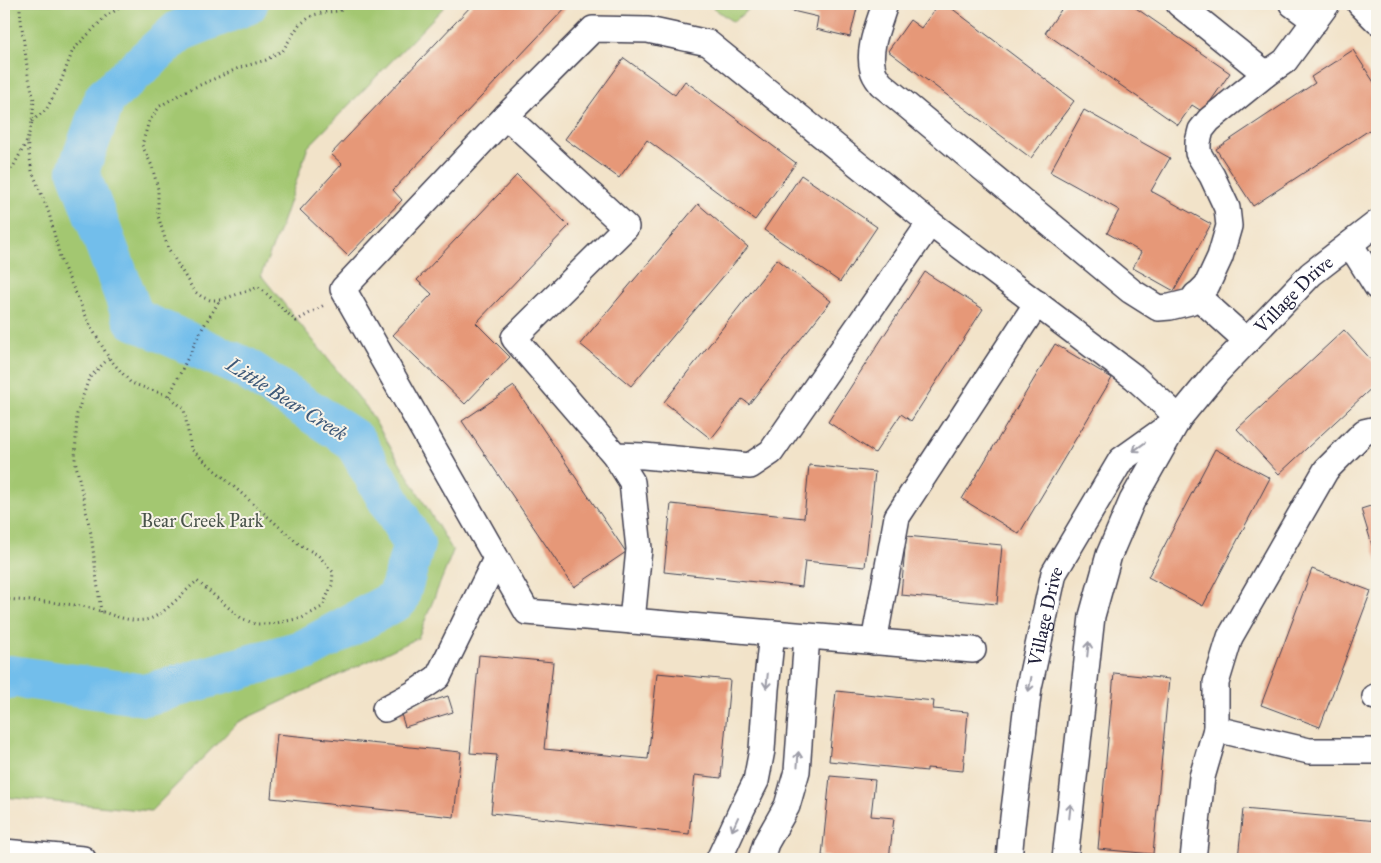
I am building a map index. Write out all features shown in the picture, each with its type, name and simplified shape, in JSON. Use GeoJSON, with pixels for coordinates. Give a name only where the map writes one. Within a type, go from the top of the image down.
{"type":"FeatureCollection","features":[{"type":"Feature","properties":{"kind":"street"},"geometry":{"type":"LineString","coordinates":[[885,4],[875,36],[872,54],[873,71],[881,84],[1131,290],[1158,308],[1190,302],[1206,285],[1220,257],[1229,226],[1227,208],[1212,176],[1198,153],[1201,130],[1209,120],[1285,61],[1321,12],[1292,4]]}},
{"type":"Feature","properties":{"kind":"street"},"geometry":{"type":"LineString","coordinates":[[1179,4],[1266,74]]}},
{"type":"Feature","properties":{"kind":"street"},"geometry":{"type":"LineString","coordinates":[[1360,4],[1377,21]]}},
{"type":"Feature","properties":{"kind":"street"},"geometry":{"type":"LineString","coordinates":[[972,650],[527,612],[343,289],[506,116],[593,29],[648,30],[708,43],[930,223],[1134,377],[1179,418]]}},
{"type":"Feature","properties":{"kind":"street"},"geometry":{"type":"LineString","coordinates":[[506,116],[626,227],[514,338],[615,455],[632,482],[640,549],[632,621]]}},
{"type":"Feature","properties":{"kind":"street"},"geometry":{"type":"LineString","coordinates":[[615,455],[750,466],[772,452],[930,223]]}},
{"type":"Feature","properties":{"kind":"street","name":"Village Drive"},"geometry":{"type":"LineString","coordinates":[[1065,859],[1092,616],[1109,555],[1132,501],[1179,418],[1216,373],[1311,274],[1377,223]]}},
{"type":"Feature","properties":{"kind":"street"},"geometry":{"type":"LineString","coordinates":[[1350,244],[1377,286]]}},
{"type":"Feature","properties":{"kind":"street"},"geometry":{"type":"LineString","coordinates":[[1196,295],[1247,341]]}},
{"type":"Feature","properties":{"kind":"street"},"geometry":{"type":"LineString","coordinates":[[874,642],[897,517],[1037,303]]}},
{"type":"Feature","properties":{"kind":"street","name":"Village Drive"},"geometry":{"type":"LineString","coordinates":[[1009,859],[1029,687],[1054,573],[1121,460],[1179,418]]}},
{"type":"Feature","properties":{"kind":"street"},"geometry":{"type":"LineString","coordinates":[[1193,859],[1202,777],[1216,729],[1216,683],[1230,637],[1326,470],[1364,432],[1377,430]]}},
{"type":"Feature","properties":{"kind":"street"},"geometry":{"type":"LineString","coordinates":[[385,709],[413,694],[438,676],[496,559]]}},
{"type":"Feature","properties":{"kind":"street"},"geometry":{"type":"LineString","coordinates":[[719,859],[756,781],[762,750],[772,633]]}},
{"type":"Feature","properties":{"kind":"street"},"geometry":{"type":"LineString","coordinates":[[761,859],[766,843],[787,806],[797,771],[807,636]]}},
{"type":"Feature","properties":{"kind":"street"},"geometry":{"type":"LineString","coordinates":[[1216,729],[1309,751],[1377,751]]}},
{"type":"Feature","properties":{"kind":"street"},"geometry":{"type":"LineString","coordinates":[[4,852],[84,859]]}},
{"type":"Feature","properties":{"kind":"path"},"geometry":{"type":"LineString","coordinates":[[4,176],[14,166],[27,141],[32,122],[34,100],[28,74],[20,4]]}},
{"type":"Feature","properties":{"kind":"path"},"geometry":{"type":"LineString","coordinates":[[32,122],[46,110],[60,84],[73,50],[106,16],[126,4]]}},
{"type":"Feature","properties":{"kind":"path"},"geometry":{"type":"LineString","coordinates":[[343,289],[326,304],[296,321],[259,287],[220,300],[202,298],[194,291],[168,248],[158,216],[158,189],[152,166],[142,145],[149,121],[160,106],[186,91],[239,68],[266,60],[283,50],[299,25],[313,15],[340,11],[348,4]]}},
{"type":"Feature","properties":{"kind":"path"},"geometry":{"type":"LineString","coordinates":[[4,599],[83,606],[130,620],[146,620],[164,611],[197,581],[240,618],[255,624],[271,624],[302,618],[322,607],[332,585],[333,572],[318,555],[300,546],[191,449],[184,409],[169,396],[131,383],[109,358],[91,328],[61,261],[49,213],[32,171],[27,141]]}},
{"type":"Feature","properties":{"kind":"path"},"geometry":{"type":"LineString","coordinates":[[169,396],[203,328],[220,300]]}},
{"type":"Feature","properties":{"kind":"path"},"geometry":{"type":"LineString","coordinates":[[101,612],[91,534],[75,460],[77,414],[89,378],[109,358]]}},
{"type":"Feature","properties":{"kind":"green space","name":"Bear Creek Park"},"geometry":{"type":"Polygon","coordinates":[[[4,4],[447,4],[308,147],[280,229],[261,275],[367,408],[453,551],[418,638],[238,722],[151,811],[4,797],[4,4]]]}},
{"type":"Feature","properties":{"kind":"green space"},"geometry":{"type":"Polygon","coordinates":[[[708,4],[755,4],[733,22],[708,4]]]}},
{"type":"Feature","properties":{"kind":"building"},"geometry":{"type":"Polygon","coordinates":[[[473,4],[569,4],[393,190],[402,200],[348,256],[300,210],[342,164],[331,154],[473,4]]]}},
{"type":"Feature","properties":{"kind":"building"},"geometry":{"type":"Polygon","coordinates":[[[785,4],[858,4],[850,37],[816,29],[818,17],[784,9],[785,4]]]}},
{"type":"Feature","properties":{"kind":"building"},"geometry":{"type":"Polygon","coordinates":[[[939,4],[946,4],[1074,101],[1031,158],[888,51],[910,20],[921,28],[939,4]]]}},
{"type":"Feature","properties":{"kind":"building"},"geometry":{"type":"Polygon","coordinates":[[[1065,4],[1130,4],[1230,73],[1203,112],[1192,105],[1178,125],[1045,33],[1065,4]]]}},
{"type":"Feature","properties":{"kind":"building"},"geometry":{"type":"Polygon","coordinates":[[[1353,50],[1377,87],[1377,125],[1253,206],[1216,149],[1315,83],[1311,77],[1353,50]]]}},
{"type":"Feature","properties":{"kind":"building"},"geometry":{"type":"Polygon","coordinates":[[[624,58],[675,95],[685,81],[796,163],[755,220],[647,140],[619,178],[565,139],[624,58]]]}},
{"type":"Feature","properties":{"kind":"building"},"geometry":{"type":"Polygon","coordinates":[[[1084,110],[1170,158],[1151,191],[1211,224],[1174,291],[1133,268],[1141,252],[1107,233],[1119,210],[1050,172],[1084,110]]]}},
{"type":"Feature","properties":{"kind":"building"},"geometry":{"type":"Polygon","coordinates":[[[517,175],[569,226],[476,323],[510,357],[465,404],[393,335],[432,294],[417,280],[517,175]]]}},
{"type":"Feature","properties":{"kind":"building"},"geometry":{"type":"Polygon","coordinates":[[[801,175],[877,227],[840,282],[764,230],[801,175]]]}},
{"type":"Feature","properties":{"kind":"building"},"geometry":{"type":"Polygon","coordinates":[[[698,204],[748,247],[631,386],[580,344],[698,204]]]}},
{"type":"Feature","properties":{"kind":"building"},"geometry":{"type":"Polygon","coordinates":[[[777,259],[831,301],[749,404],[742,399],[711,439],[664,402],[777,259]]]}},
{"type":"Feature","properties":{"kind":"building"},"geometry":{"type":"Polygon","coordinates":[[[925,272],[983,309],[911,421],[901,414],[875,453],[828,422],[925,272]]]}},
{"type":"Feature","properties":{"kind":"building"},"geometry":{"type":"Polygon","coordinates":[[[1344,330],[1377,366],[1377,383],[1279,474],[1237,429],[1344,330]]]}},
{"type":"Feature","properties":{"kind":"building"},"geometry":{"type":"Polygon","coordinates":[[[1055,344],[1112,378],[1019,534],[962,499],[1055,344]]]}},
{"type":"Feature","properties":{"kind":"building"},"geometry":{"type":"Polygon","coordinates":[[[514,386],[626,552],[574,587],[462,421],[514,386]]]}},
{"type":"Feature","properties":{"kind":"building"},"geometry":{"type":"Polygon","coordinates":[[[1215,449],[1270,478],[1203,606],[1148,577],[1215,449]]]}},
{"type":"Feature","properties":{"kind":"building"},"geometry":{"type":"Polygon","coordinates":[[[809,465],[875,472],[865,567],[805,561],[802,587],[664,572],[671,504],[804,518],[809,465]]]}},
{"type":"Feature","properties":{"kind":"building"},"geometry":{"type":"Polygon","coordinates":[[[1377,504],[1377,561],[1361,509],[1377,504]]]}},
{"type":"Feature","properties":{"kind":"building"},"geometry":{"type":"Polygon","coordinates":[[[906,536],[1002,545],[997,604],[901,595],[906,536]]]}},
{"type":"Feature","properties":{"kind":"building"},"geometry":{"type":"Polygon","coordinates":[[[1312,569],[1371,591],[1320,727],[1261,705],[1312,569]]]}},
{"type":"Feature","properties":{"kind":"building"},"geometry":{"type":"Polygon","coordinates":[[[479,655],[553,662],[544,749],[648,759],[657,673],[730,680],[721,778],[695,775],[689,834],[491,813],[497,755],[470,753],[479,655]]]}},
{"type":"Feature","properties":{"kind":"building"},"geometry":{"type":"Polygon","coordinates":[[[1114,673],[1169,679],[1153,854],[1098,849],[1114,673]]]}},
{"type":"Feature","properties":{"kind":"building"},"geometry":{"type":"Polygon","coordinates":[[[836,691],[934,701],[933,709],[968,712],[963,771],[927,768],[927,771],[829,761],[836,691]]]}},
{"type":"Feature","properties":{"kind":"building"},"geometry":{"type":"Polygon","coordinates":[[[448,696],[453,712],[405,727],[400,711],[448,696]]]}},
{"type":"Feature","properties":{"kind":"building"},"geometry":{"type":"Polygon","coordinates":[[[277,734],[461,752],[454,817],[271,798],[277,734]]]}},
{"type":"Feature","properties":{"kind":"building"},"geometry":{"type":"Polygon","coordinates":[[[830,776],[875,780],[871,816],[894,818],[889,859],[853,859],[822,856],[830,776]]]}},
{"type":"Feature","properties":{"kind":"building"},"geometry":{"type":"Polygon","coordinates":[[[1243,809],[1377,821],[1377,859],[1238,859],[1243,809]]]}},
{"type":"Feature","properties":{"kind":"waterway","name":"Little Bear Creek"},"geometry":{"type":"LineString","coordinates":[[4,680],[10,676],[145,695],[305,650],[398,599],[414,544],[354,440],[245,368],[134,319],[78,171],[105,98],[179,31],[247,4]]}}]}
